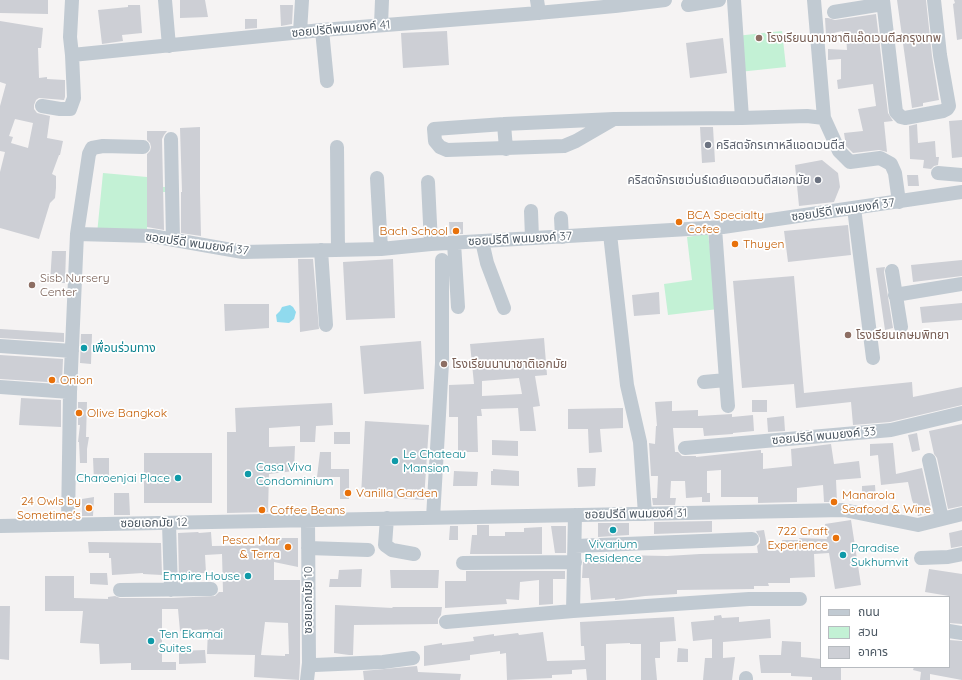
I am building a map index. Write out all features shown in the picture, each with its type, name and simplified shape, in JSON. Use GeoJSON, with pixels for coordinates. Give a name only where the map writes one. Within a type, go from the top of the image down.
{"type":"FeatureCollection","features":[{"type":"Feature","properties":{"kind":"street"},"geometry":{"type":"LineString","coordinates":[[42,106],[70,109],[74,98],[70,37],[72,0]]}},
{"type":"Feature","properties":{"kind":"street"},"geometry":{"type":"LineString","coordinates":[[165,0],[169,46]]}},
{"type":"Feature","properties":{"kind":"street"},"geometry":{"type":"LineString","coordinates":[[300,32],[302,0]]}},
{"type":"Feature","properties":{"kind":"street"},"geometry":{"type":"LineString","coordinates":[[381,25],[382,0]]}},
{"type":"Feature","properties":{"kind":"street","name":"ซอยปรีดีพนมยงค์ 41"},"geometry":{"type":"LineString","coordinates":[[72,55],[381,25],[538,7],[660,0]]}},
{"type":"Feature","properties":{"kind":"street"},"geometry":{"type":"LineString","coordinates":[[688,5],[719,0]]}},
{"type":"Feature","properties":{"kind":"street"},"geometry":{"type":"LineString","coordinates":[[734,0],[742,118]]}},
{"type":"Feature","properties":{"kind":"street"},"geometry":{"type":"LineString","coordinates":[[814,0],[824,118],[838,151],[850,162],[880,158],[891,164],[895,173],[899,202]]}},
{"type":"Feature","properties":{"kind":"street"},"geometry":{"type":"LineString","coordinates":[[834,12],[883,2],[896,112],[905,118],[943,111],[949,106],[940,55],[934,0]]}},
{"type":"Feature","properties":{"kind":"street"},"geometry":{"type":"LineString","coordinates":[[322,30],[327,80]]}},
{"type":"Feature","properties":{"kind":"street"},"geometry":{"type":"LineString","coordinates":[[614,119],[570,145],[506,149],[447,150],[440,147],[435,141],[434,129],[504,124],[614,119],[807,116],[824,118]]}},
{"type":"Feature","properties":{"kind":"street"},"geometry":{"type":"LineString","coordinates":[[504,124],[506,149]]}},
{"type":"Feature","properties":{"kind":"street"},"geometry":{"type":"LineString","coordinates":[[171,139],[173,240]]}},
{"type":"Feature","properties":{"kind":"street"},"geometry":{"type":"LineString","coordinates":[[68,524],[70,392],[77,234],[89,154],[92,148],[103,146],[144,147]]}},
{"type":"Feature","properties":{"kind":"street"},"geometry":{"type":"LineString","coordinates":[[337,147],[338,250]]}},
{"type":"Feature","properties":{"kind":"street"},"geometry":{"type":"LineString","coordinates":[[938,173],[962,175]]}},
{"type":"Feature","properties":{"kind":"street"},"geometry":{"type":"LineString","coordinates":[[378,178],[381,248]]}},
{"type":"Feature","properties":{"kind":"street"},"geometry":{"type":"LineString","coordinates":[[428,182],[431,244]]}},
{"type":"Feature","properties":{"kind":"street","name":"ซอยปรีดี พนมยงค์ 37"},"geometry":{"type":"LineString","coordinates":[[77,234],[144,236],[243,252],[381,248],[715,228],[962,192]]}},
{"type":"Feature","properties":{"kind":"street"},"geometry":{"type":"LineString","coordinates":[[854,208],[873,358]]}},
{"type":"Feature","properties":{"kind":"street"},"geometry":{"type":"LineString","coordinates":[[531,211],[532,238]]}},
{"type":"Feature","properties":{"kind":"street"},"geometry":{"type":"LineString","coordinates":[[561,218],[562,237]]}},
{"type":"Feature","properties":{"kind":"street"},"geometry":{"type":"LineString","coordinates":[[715,228],[728,406]]}},
{"type":"Feature","properties":{"kind":"street"},"geometry":{"type":"LineString","coordinates":[[610,234],[627,385],[640,442],[645,514]]}},
{"type":"Feature","properties":{"kind":"street"},"geometry":{"type":"LineString","coordinates":[[482,241],[489,268],[504,308]]}},
{"type":"Feature","properties":{"kind":"street"},"geometry":{"type":"LineString","coordinates":[[454,243],[458,307]]}},
{"type":"Feature","properties":{"kind":"street"},"geometry":{"type":"LineString","coordinates":[[321,250],[326,326]]}},
{"type":"Feature","properties":{"kind":"street"},"geometry":{"type":"LineString","coordinates":[[433,518],[442,362],[442,260]]}},
{"type":"Feature","properties":{"kind":"street"},"geometry":{"type":"LineString","coordinates":[[892,271],[900,327]]}},
{"type":"Feature","properties":{"kind":"street"},"geometry":{"type":"LineString","coordinates":[[895,295],[962,284]]}},
{"type":"Feature","properties":{"kind":"street"},"geometry":{"type":"LineString","coordinates":[[0,346],[72,351]]}},
{"type":"Feature","properties":{"kind":"street"},"geometry":{"type":"LineString","coordinates":[[704,382],[726,380]]}},
{"type":"Feature","properties":{"kind":"street"},"geometry":{"type":"LineString","coordinates":[[0,387],[70,392]]}},
{"type":"Feature","properties":{"kind":"street","name":"ซอยปรีดี พนมยงค์ 33"},"geometry":{"type":"LineString","coordinates":[[685,448],[891,430],[962,414]]}},
{"type":"Feature","properties":{"kind":"street"},"geometry":{"type":"LineString","coordinates":[[929,460],[942,519]]}},
{"type":"Feature","properties":{"kind":"street","name":"ซอยปรีดี พนมยงค์ 31"},"geometry":{"type":"LineString","coordinates":[[308,520],[844,510],[918,525],[962,514]]}},
{"type":"Feature","properties":{"kind":"street"},"geometry":{"type":"LineString","coordinates":[[573,610],[575,515]]}},
{"type":"Feature","properties":{"kind":"street"},"geometry":{"type":"LineString","coordinates":[[387,518],[385,546],[392,550],[414,554]]}},
{"type":"Feature","properties":{"kind":"street","name":"ซอยเอกมัย 12"},"geometry":{"type":"LineString","coordinates":[[0,526],[308,520]]}},
{"type":"Feature","properties":{"kind":"street","name":"ซอยเอกมัย 10"},"geometry":{"type":"LineString","coordinates":[[307,680],[309,663],[308,520]]}},
{"type":"Feature","properties":{"kind":"street"},"geometry":{"type":"LineString","coordinates":[[169,523],[171,590]]}},
{"type":"Feature","properties":{"kind":"street"},"geometry":{"type":"LineString","coordinates":[[574,546],[752,539]]}},
{"type":"Feature","properties":{"kind":"street"},"geometry":{"type":"LineString","coordinates":[[308,548],[368,550]]}},
{"type":"Feature","properties":{"kind":"street"},"geometry":{"type":"LineString","coordinates":[[921,558],[962,554]]}},
{"type":"Feature","properties":{"kind":"street"},"geometry":{"type":"LineString","coordinates":[[463,563],[575,562]]}},
{"type":"Feature","properties":{"kind":"street"},"geometry":{"type":"LineString","coordinates":[[120,590],[211,589]]}},
{"type":"Feature","properties":{"kind":"street"},"geometry":{"type":"LineString","coordinates":[[446,622],[573,610],[749,599],[800,599]]}},
{"type":"Feature","properties":{"kind":"street"},"geometry":{"type":"LineString","coordinates":[[950,631],[962,633]]}},
{"type":"Feature","properties":{"kind":"street"},"geometry":{"type":"LineString","coordinates":[[309,663],[383,662],[413,658]]}},
{"type":"Feature","properties":{"kind":"green space"},"geometry":{"type":"Polygon","coordinates":[[[782,31],[786,67],[739,72],[736,36],[782,31]]]}},
{"type":"Feature","properties":{"kind":"green space"},"geometry":{"type":"Polygon","coordinates":[[[103,173],[147,177],[147,187],[167,187],[167,192],[147,192],[147,235],[97,234],[103,173]]]}},
{"type":"Feature","properties":{"kind":"green space"},"geometry":{"type":"Polygon","coordinates":[[[708,234],[718,309],[668,315],[664,284],[692,280],[687,237],[708,234]]]}},
{"type":"Feature","properties":{"kind":"water"},"geometry":{"type":"Polygon","coordinates":[[[290,305],[296,312],[294,319],[289,323],[277,322],[276,315],[282,307],[290,305]]]}},
{"type":"Feature","properties":{"kind":"building"},"geometry":{"type":"Polygon","coordinates":[[[0,0],[48,0],[48,14],[0,13],[0,0]]]}},
{"type":"Feature","properties":{"kind":"building"},"geometry":{"type":"Polygon","coordinates":[[[180,0],[205,0],[208,17],[180,18],[180,0]]]}},
{"type":"Feature","properties":{"kind":"building"},"geometry":{"type":"Polygon","coordinates":[[[897,0],[926,0],[932,56],[939,100],[923,103],[923,106],[912,108],[897,0]]]}},
{"type":"Feature","properties":{"kind":"building"},"geometry":{"type":"Polygon","coordinates":[[[954,0],[962,0],[962,39],[957,40],[953,4],[955,3],[954,0]]]}},
{"type":"Feature","properties":{"kind":"building"},"geometry":{"type":"Polygon","coordinates":[[[128,5],[140,5],[142,33],[122,35],[123,41],[102,44],[98,10],[128,7],[128,5]]]}},
{"type":"Feature","properties":{"kind":"building"},"geometry":{"type":"Polygon","coordinates":[[[280,5],[293,5],[292,24],[281,26],[280,5]]]}},
{"type":"Feature","properties":{"kind":"building"},"geometry":{"type":"Polygon","coordinates":[[[876,14],[888,113],[893,121],[884,122],[887,152],[879,150],[853,153],[846,146],[844,133],[863,131],[858,109],[876,106],[873,84],[838,89],[837,80],[841,79],[841,59],[828,60],[828,49],[847,50],[846,34],[843,34],[842,31],[826,35],[825,18],[835,20],[876,14]]]}},
{"type":"Feature","properties":{"kind":"building"},"geometry":{"type":"Polygon","coordinates":[[[245,19],[257,19],[257,28],[245,29],[245,19]]]}},
{"type":"Feature","properties":{"kind":"building"},"geometry":{"type":"Polygon","coordinates":[[[0,21],[43,28],[41,48],[38,48],[39,78],[47,77],[47,79],[65,80],[65,97],[64,100],[39,98],[36,100],[34,105],[34,109],[37,113],[50,116],[47,138],[63,141],[60,155],[52,174],[56,176],[55,198],[50,203],[39,239],[0,228],[0,172],[5,152],[0,151],[0,106],[6,84],[0,82],[0,21]],[[15,119],[9,136],[13,137],[11,143],[28,148],[33,123],[15,119]]]}},
{"type":"Feature","properties":{"kind":"building"},"geometry":{"type":"Polygon","coordinates":[[[447,31],[449,65],[403,68],[401,33],[447,31]]]}},
{"type":"Feature","properties":{"kind":"building"},"geometry":{"type":"Polygon","coordinates":[[[723,38],[727,73],[690,78],[686,43],[723,38]]]}},
{"type":"Feature","properties":{"kind":"building"},"geometry":{"type":"Polygon","coordinates":[[[962,120],[962,157],[952,158],[949,121],[962,120]]]}},
{"type":"Feature","properties":{"kind":"building"},"geometry":{"type":"Polygon","coordinates":[[[917,124],[918,143],[935,141],[936,157],[939,157],[938,165],[931,169],[923,168],[924,160],[910,159],[909,126],[917,124]]]}},
{"type":"Feature","properties":{"kind":"building"},"geometry":{"type":"Polygon","coordinates":[[[200,127],[201,236],[181,233],[182,192],[180,128],[200,127]]]}},
{"type":"Feature","properties":{"kind":"building","name":"คริสตจักรเกาหลีแอดเวนตีส"},"geometry":{"type":"Polygon","coordinates":[[[700,127],[713,127],[715,162],[702,163],[700,127]]]}},
{"type":"Feature","properties":{"kind":"building"},"geometry":{"type":"Polygon","coordinates":[[[147,131],[167,131],[162,139],[164,230],[147,227],[147,154],[151,147],[147,140],[147,131]]]}},
{"type":"Feature","properties":{"kind":"building","name":"คริสตจักรเซเว่นธ์เดย์แอดเวนตีสเอกมัย"},"geometry":{"type":"Polygon","coordinates":[[[822,160],[838,173],[840,187],[834,202],[799,206],[795,165],[822,160]]]}},
{"type":"Feature","properties":{"kind":"building"},"geometry":{"type":"Polygon","coordinates":[[[907,175],[918,175],[919,186],[908,186],[907,175]]]}},
{"type":"Feature","properties":{"kind":"building","name":"Bach School"},"geometry":{"type":"Polygon","coordinates":[[[449,222],[463,222],[463,234],[450,234],[449,222]]]}},
{"type":"Feature","properties":{"kind":"building"},"geometry":{"type":"Polygon","coordinates":[[[848,225],[851,255],[788,262],[784,231],[848,225]]]}},
{"type":"Feature","properties":{"kind":"building"},"geometry":{"type":"Polygon","coordinates":[[[52,251],[66,251],[65,283],[50,283],[52,251]]]}},
{"type":"Feature","properties":{"kind":"building"},"geometry":{"type":"Polygon","coordinates":[[[298,259],[313,259],[319,329],[300,332],[298,259]]]}},
{"type":"Feature","properties":{"kind":"building"},"geometry":{"type":"Polygon","coordinates":[[[393,259],[395,318],[346,320],[343,262],[393,259]]]}},
{"type":"Feature","properties":{"kind":"building"},"geometry":{"type":"Polygon","coordinates":[[[962,260],[962,276],[913,282],[911,265],[962,260]]]}},
{"type":"Feature","properties":{"kind":"building"},"geometry":{"type":"Polygon","coordinates":[[[885,267],[884,272],[893,328],[885,330],[876,268],[885,267]]]}},
{"type":"Feature","properties":{"kind":"building"},"geometry":{"type":"Polygon","coordinates":[[[794,276],[804,393],[912,382],[913,397],[962,387],[962,405],[890,422],[853,425],[851,402],[796,408],[794,384],[742,388],[733,281],[794,276]]]}},
{"type":"Feature","properties":{"kind":"building"},"geometry":{"type":"Polygon","coordinates":[[[659,292],[660,314],[634,316],[632,295],[659,292]]]}},
{"type":"Feature","properties":{"kind":"building"},"geometry":{"type":"Polygon","coordinates":[[[962,303],[962,320],[922,323],[920,307],[962,303]]]}},
{"type":"Feature","properties":{"kind":"building"},"geometry":{"type":"Polygon","coordinates":[[[224,304],[269,304],[269,328],[225,331],[224,304]]]}},
{"type":"Feature","properties":{"kind":"building"},"geometry":{"type":"Polygon","coordinates":[[[0,329],[64,333],[64,342],[0,338],[0,329]]]}},
{"type":"Feature","properties":{"kind":"building","name":"เพื่อนร่วมทาง"},"geometry":{"type":"Polygon","coordinates":[[[81,334],[92,334],[91,364],[80,363],[81,334]]]}},
{"type":"Feature","properties":{"kind":"building"},"geometry":{"type":"Polygon","coordinates":[[[544,338],[547,375],[535,376],[540,406],[533,407],[536,431],[520,431],[518,408],[481,409],[482,416],[477,416],[478,452],[458,452],[458,417],[449,417],[449,385],[474,384],[470,344],[544,338]],[[519,378],[482,381],[482,396],[522,394],[519,378]]]}},
{"type":"Feature","properties":{"kind":"building"},"geometry":{"type":"Polygon","coordinates":[[[421,341],[424,389],[364,394],[360,346],[421,341]]]}},
{"type":"Feature","properties":{"kind":"building"},"geometry":{"type":"Polygon","coordinates":[[[0,355],[63,359],[62,383],[0,379],[0,355]]]}},
{"type":"Feature","properties":{"kind":"building"},"geometry":{"type":"Polygon","coordinates":[[[21,398],[61,400],[61,427],[19,425],[21,398]]]}},
{"type":"Feature","properties":{"kind":"building"},"geometry":{"type":"Polygon","coordinates":[[[752,400],[767,400],[767,412],[752,412],[752,400]]]}},
{"type":"Feature","properties":{"kind":"building"},"geometry":{"type":"Polygon","coordinates":[[[672,401],[672,411],[698,410],[698,416],[732,414],[732,417],[753,415],[754,431],[704,436],[703,428],[673,428],[675,452],[678,452],[682,456],[696,457],[761,450],[761,453],[763,453],[763,469],[792,466],[791,449],[831,444],[834,464],[859,461],[861,478],[836,480],[837,502],[824,502],[823,485],[797,488],[797,502],[758,503],[758,497],[721,497],[721,470],[707,471],[707,493],[710,493],[710,502],[702,502],[702,497],[686,498],[685,481],[671,481],[670,498],[676,498],[675,505],[653,505],[652,498],[657,498],[658,476],[651,476],[649,443],[655,444],[657,426],[655,402],[672,401]]]}},
{"type":"Feature","properties":{"kind":"building"},"geometry":{"type":"Polygon","coordinates":[[[78,402],[87,402],[86,437],[89,437],[87,463],[80,463],[78,442],[80,425],[78,425],[78,402]]]}},
{"type":"Feature","properties":{"kind":"building"},"geometry":{"type":"Polygon","coordinates":[[[332,403],[333,425],[316,426],[315,442],[300,442],[300,426],[269,428],[269,447],[295,446],[294,471],[269,474],[268,512],[227,513],[227,432],[236,432],[235,408],[332,403]]]}},
{"type":"Feature","properties":{"kind":"building"},"geometry":{"type":"Polygon","coordinates":[[[623,408],[623,428],[600,429],[602,452],[589,453],[588,429],[568,429],[568,409],[623,408]]]}},
{"type":"Feature","properties":{"kind":"building"},"geometry":{"type":"Polygon","coordinates":[[[784,416],[785,431],[768,432],[767,418],[784,416]]]}},
{"type":"Feature","properties":{"kind":"building","name":"Le Chateau Mansion"},"geometry":{"type":"Polygon","coordinates":[[[365,421],[429,425],[424,500],[361,496],[365,421]]]}},
{"type":"Feature","properties":{"kind":"building"},"geometry":{"type":"Polygon","coordinates":[[[962,424],[962,506],[948,509],[937,458],[934,454],[929,431],[962,424]]]}},
{"type":"Feature","properties":{"kind":"building"},"geometry":{"type":"Polygon","coordinates":[[[334,432],[350,432],[350,444],[334,444],[334,432]]]}},
{"type":"Feature","properties":{"kind":"building"},"geometry":{"type":"Polygon","coordinates":[[[917,433],[920,450],[912,452],[908,435],[917,433]]]}},
{"type":"Feature","properties":{"kind":"building"},"geometry":{"type":"Polygon","coordinates":[[[492,440],[518,441],[518,456],[492,455],[492,440]]]}},
{"type":"Feature","properties":{"kind":"building"},"geometry":{"type":"Polygon","coordinates":[[[893,443],[896,474],[922,468],[932,513],[918,516],[912,500],[908,482],[881,485],[878,455],[870,456],[870,444],[893,443]]]}},
{"type":"Feature","properties":{"kind":"building"},"geometry":{"type":"Polygon","coordinates":[[[320,452],[331,452],[331,469],[349,469],[349,499],[340,499],[340,477],[317,477],[320,452]]]}},
{"type":"Feature","properties":{"kind":"building","name":"Charoenjai Place"},"geometry":{"type":"Polygon","coordinates":[[[144,453],[212,453],[212,503],[144,503],[144,453]]]}},
{"type":"Feature","properties":{"kind":"building"},"geometry":{"type":"Polygon","coordinates":[[[93,458],[109,458],[109,482],[94,482],[93,458]]]}},
{"type":"Feature","properties":{"kind":"building"},"geometry":{"type":"Polygon","coordinates":[[[577,468],[596,468],[595,486],[578,487],[577,468]]]}},
{"type":"Feature","properties":{"kind":"building"},"geometry":{"type":"Polygon","coordinates":[[[493,469],[519,471],[519,486],[491,485],[491,471],[493,471],[493,469]]]}},
{"type":"Feature","properties":{"kind":"building"},"geometry":{"type":"Polygon","coordinates":[[[454,471],[478,472],[477,486],[453,486],[454,471]]]}},
{"type":"Feature","properties":{"kind":"building"},"geometry":{"type":"Polygon","coordinates":[[[875,485],[876,500],[862,500],[862,486],[875,485]]]}},
{"type":"Feature","properties":{"kind":"building"},"geometry":{"type":"Polygon","coordinates":[[[114,493],[129,493],[130,515],[114,515],[114,493]]]}},
{"type":"Feature","properties":{"kind":"building"},"geometry":{"type":"Polygon","coordinates":[[[94,497],[93,516],[82,516],[82,499],[94,497]]]}},
{"type":"Feature","properties":{"kind":"building"},"geometry":{"type":"Polygon","coordinates":[[[851,520],[861,585],[835,589],[829,553],[814,554],[815,577],[790,578],[790,583],[768,583],[769,586],[754,586],[754,589],[677,590],[677,594],[615,600],[615,598],[591,600],[589,578],[582,578],[583,562],[600,561],[600,557],[617,555],[667,556],[758,553],[757,546],[760,543],[760,538],[756,531],[764,530],[767,546],[783,546],[782,540],[800,540],[799,538],[827,539],[825,524],[851,520]]]}},
{"type":"Feature","properties":{"kind":"building"},"geometry":{"type":"Polygon","coordinates":[[[712,521],[712,532],[654,534],[654,522],[712,521]]]}},
{"type":"Feature","properties":{"kind":"building","name":"Vivarium Residence"},"geometry":{"type":"Polygon","coordinates":[[[598,523],[629,523],[629,535],[598,537],[598,523]]]}},
{"type":"Feature","properties":{"kind":"building"},"geometry":{"type":"Polygon","coordinates":[[[477,525],[489,525],[489,536],[505,536],[505,532],[524,532],[524,528],[542,527],[542,554],[470,554],[472,535],[477,535],[477,525]]]}},
{"type":"Feature","properties":{"kind":"building"},"geometry":{"type":"Polygon","coordinates":[[[450,526],[458,526],[458,540],[449,540],[450,526]]]}},
{"type":"Feature","properties":{"kind":"building"},"geometry":{"type":"Polygon","coordinates":[[[551,526],[566,526],[566,553],[555,553],[551,526]]]}},
{"type":"Feature","properties":{"kind":"building"},"geometry":{"type":"Polygon","coordinates":[[[962,530],[962,546],[951,548],[949,533],[962,530]]]}},
{"type":"Feature","properties":{"kind":"building"},"geometry":{"type":"Polygon","coordinates":[[[211,532],[212,546],[277,545],[277,538],[298,538],[298,567],[274,562],[274,580],[300,580],[299,680],[254,677],[255,655],[207,654],[208,629],[180,631],[178,609],[162,609],[162,662],[176,662],[176,670],[131,670],[131,663],[100,664],[99,644],[80,643],[83,611],[45,611],[45,576],[74,576],[74,598],[108,599],[108,597],[115,596],[120,598],[171,598],[215,596],[219,592],[223,592],[222,554],[205,555],[206,573],[187,573],[188,581],[179,581],[178,533],[211,532]],[[265,622],[261,655],[285,656],[285,654],[289,654],[288,623],[265,622]]]}},
{"type":"Feature","properties":{"kind":"building"},"geometry":{"type":"Polygon","coordinates":[[[88,542],[161,543],[162,575],[143,573],[112,575],[111,558],[109,558],[109,553],[89,553],[88,542]]]}},
{"type":"Feature","properties":{"kind":"building"},"geometry":{"type":"Polygon","coordinates":[[[362,569],[361,587],[329,587],[330,579],[338,579],[339,570],[362,569]]]}},
{"type":"Feature","properties":{"kind":"building"},"geometry":{"type":"Polygon","coordinates":[[[929,569],[962,574],[962,624],[950,623],[950,596],[925,592],[929,569]]]}},
{"type":"Feature","properties":{"kind":"building"},"geometry":{"type":"Polygon","coordinates":[[[390,570],[439,570],[438,588],[391,588],[390,570]]]}},
{"type":"Feature","properties":{"kind":"building"},"geometry":{"type":"Polygon","coordinates":[[[466,571],[565,571],[565,579],[553,579],[553,604],[539,605],[539,580],[520,582],[519,600],[506,599],[507,604],[445,608],[445,581],[466,581],[466,571]]]}},
{"type":"Feature","properties":{"kind":"building"},"geometry":{"type":"Polygon","coordinates":[[[90,573],[107,573],[108,585],[90,584],[90,573]]]}},
{"type":"Feature","properties":{"kind":"building"},"geometry":{"type":"Polygon","coordinates":[[[335,605],[393,608],[392,607],[442,607],[438,624],[354,625],[353,655],[349,655],[334,653],[335,605]]]}},
{"type":"Feature","properties":{"kind":"building"},"geometry":{"type":"Polygon","coordinates":[[[0,606],[10,606],[9,660],[0,659],[0,606]]]}},
{"type":"Feature","properties":{"kind":"building"},"geometry":{"type":"Polygon","coordinates":[[[721,615],[722,618],[739,617],[739,622],[770,619],[771,638],[723,642],[723,658],[735,657],[732,680],[703,680],[705,658],[712,658],[712,639],[693,641],[691,622],[714,620],[714,616],[721,615]]]}},
{"type":"Feature","properties":{"kind":"building"},"geometry":{"type":"Polygon","coordinates":[[[674,617],[676,641],[660,642],[660,658],[655,658],[657,680],[641,680],[641,644],[630,643],[606,644],[606,680],[587,680],[586,669],[572,670],[572,674],[552,675],[552,678],[507,680],[506,653],[500,654],[500,651],[470,655],[470,660],[424,666],[424,646],[474,641],[473,637],[494,634],[494,636],[518,633],[519,635],[543,632],[547,661],[585,660],[584,646],[581,646],[580,622],[674,617]]]}},
{"type":"Feature","properties":{"kind":"building"},"geometry":{"type":"Polygon","coordinates":[[[950,640],[962,641],[962,680],[930,674],[930,680],[920,680],[921,672],[913,670],[914,668],[950,668],[950,640]]]}},
{"type":"Feature","properties":{"kind":"building"},"geometry":{"type":"Polygon","coordinates":[[[782,641],[801,642],[801,657],[820,659],[820,668],[841,668],[841,680],[812,680],[812,677],[791,676],[791,673],[761,673],[759,655],[781,655],[782,641]]]}},
{"type":"Feature","properties":{"kind":"building"},"geometry":{"type":"Polygon","coordinates":[[[678,648],[688,649],[688,662],[677,662],[678,648]]]}},
{"type":"Feature","properties":{"kind":"building"},"geometry":{"type":"Polygon","coordinates":[[[205,650],[206,663],[179,664],[179,651],[205,650]]]}},
{"type":"Feature","properties":{"kind":"building"},"geometry":{"type":"Polygon","coordinates":[[[417,666],[418,672],[461,674],[460,680],[364,680],[363,671],[417,666]]]}},
{"type":"Feature","properties":{"kind":"place","name":"โรงเรียนนานาชาติแอ๊ดเวนตีสกรุงเทพ"},"geometry":{"type":"Point","coordinates":[759,38]}},
{"type":"Feature","properties":{"kind":"place","name":"คริสตจักรเกาหลีแอดเวนตีส"},"geometry":{"type":"Point","coordinates":[708,145]}},
{"type":"Feature","properties":{"kind":"place","name":"คริสตจักรเซเว่นธ์เดย์แอดเวนตีสเอกมัย"},"geometry":{"type":"Point","coordinates":[818,180]}},
{"type":"Feature","properties":{"kind":"place","name":"BCA Specialty Cofee"},"geometry":{"type":"Point","coordinates":[679,222]}},
{"type":"Feature","properties":{"kind":"place","name":"Bach School"},"geometry":{"type":"Point","coordinates":[456,231]}},
{"type":"Feature","properties":{"kind":"place","name":"Thuyen"},"geometry":{"type":"Point","coordinates":[735,244]}},
{"type":"Feature","properties":{"kind":"place","name":"Sisb Nursery Center"},"geometry":{"type":"Point","coordinates":[32,285]}},
{"type":"Feature","properties":{"kind":"place","name":"โรงเรียนเกษมพิทยา"},"geometry":{"type":"Point","coordinates":[848,335]}},
{"type":"Feature","properties":{"kind":"place","name":"เพื่อนร่วมทาง"},"geometry":{"type":"Point","coordinates":[84,348]}},
{"type":"Feature","properties":{"kind":"place","name":"โรงเรียนนานาชาติเอกมัย"},"geometry":{"type":"Point","coordinates":[444,364]}},
{"type":"Feature","properties":{"kind":"place","name":"Onion"},"geometry":{"type":"Point","coordinates":[52,380]}},
{"type":"Feature","properties":{"kind":"place","name":"Olive Bangkok"},"geometry":{"type":"Point","coordinates":[79,413]}},
{"type":"Feature","properties":{"kind":"place","name":"Le Chateau Mansion"},"geometry":{"type":"Point","coordinates":[395,461]}},
{"type":"Feature","properties":{"kind":"place","name":"Casa Viva Condominium"},"geometry":{"type":"Point","coordinates":[248,474]}},
{"type":"Feature","properties":{"kind":"place","name":"Charoenjai Place"},"geometry":{"type":"Point","coordinates":[178,478]}},
{"type":"Feature","properties":{"kind":"place","name":"Vanilla Garden"},"geometry":{"type":"Point","coordinates":[348,493]}},
{"type":"Feature","properties":{"kind":"place","name":"Manarola Seafood & Wine"},"geometry":{"type":"Point","coordinates":[834,502]}},
{"type":"Feature","properties":{"kind":"place","name":"24 Owls by Sometime's"},"geometry":{"type":"Point","coordinates":[89,508]}},
{"type":"Feature","properties":{"kind":"place","name":"Coffee Beans"},"geometry":{"type":"Point","coordinates":[262,510]}},
{"type":"Feature","properties":{"kind":"place","name":"Vivarium Residence"},"geometry":{"type":"Point","coordinates":[613,530]}},
{"type":"Feature","properties":{"kind":"place","name":"722 Craft Experience"},"geometry":{"type":"Point","coordinates":[836,538]}},
{"type":"Feature","properties":{"kind":"place","name":"Pesca Mar & Terra"},"geometry":{"type":"Point","coordinates":[288,547]}},
{"type":"Feature","properties":{"kind":"place","name":"Paradise Sukhumvit"},"geometry":{"type":"Point","coordinates":[843,555]}},
{"type":"Feature","properties":{"kind":"place","name":"Empire House"},"geometry":{"type":"Point","coordinates":[248,576]}},
{"type":"Feature","properties":{"kind":"place","name":"Ten Ekamai Suites"},"geometry":{"type":"Point","coordinates":[151,641]}}]}
